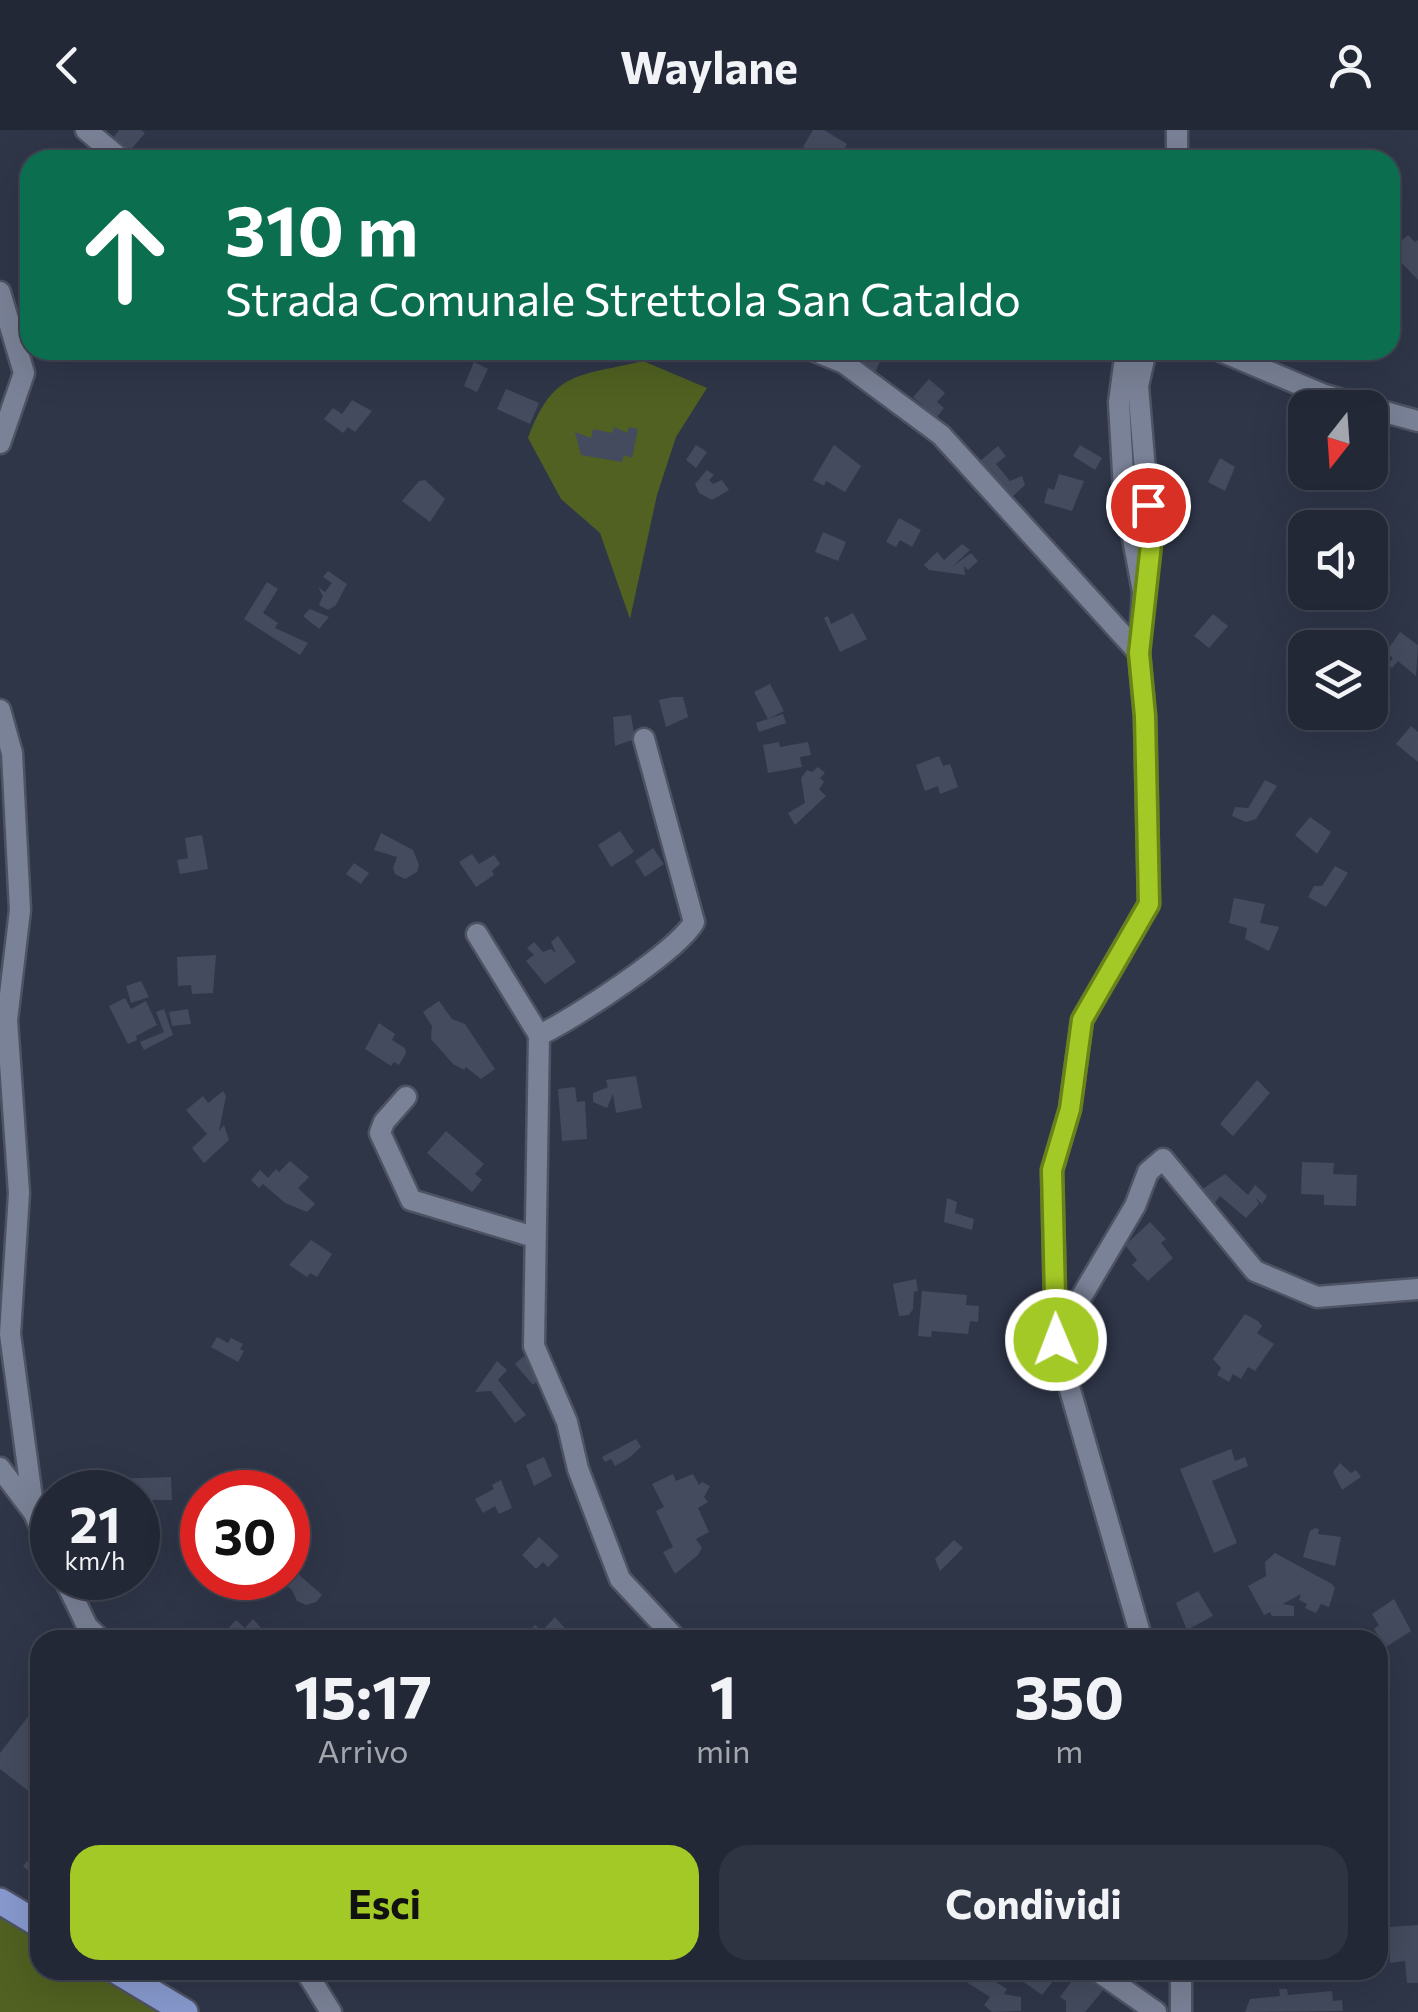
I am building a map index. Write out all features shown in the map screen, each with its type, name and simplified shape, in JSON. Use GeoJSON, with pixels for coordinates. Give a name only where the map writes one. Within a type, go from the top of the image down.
{"type":"FeatureCollection","features":[{"type":"Feature","properties":{"kind":"main road"},"geometry":{"type":"LineString","coordinates":[[0,1900],[30,1919]]}},
{"type":"Feature","properties":{"kind":"main road"},"geometry":{"type":"LineString","coordinates":[[132,1980],[185,2012]]}},
{"type":"Feature","properties":{"kind":"street"},"geometry":{"type":"LineString","coordinates":[[86,130],[110,150]]}},
{"type":"Feature","properties":{"kind":"street"},"geometry":{"type":"LineString","coordinates":[[0,292],[20,360]]}},
{"type":"Feature","properties":{"kind":"street"},"geometry":{"type":"LineString","coordinates":[[0,443],[24,373],[20,360]]}},
{"type":"Feature","properties":{"kind":"street"},"geometry":{"type":"LineString","coordinates":[[837,360],[940,435],[1139,653]]}},
{"type":"Feature","properties":{"kind":"street"},"geometry":{"type":"LineString","coordinates":[[1125,360],[1119,402],[1124,490],[1144,592]]}},
{"type":"Feature","properties":{"kind":"street"},"geometry":{"type":"LineString","coordinates":[[1139,1630],[1056,1340],[1052,1170],[1070,1109],[1082,1020],[1149,904],[1145,716],[1139,653],[1151,544],[1138,386],[1144,360]]}},
{"type":"Feature","properties":{"kind":"street"},"geometry":{"type":"LineString","coordinates":[[1242,360],[1313,390]]}},
{"type":"Feature","properties":{"kind":"street"},"geometry":{"type":"LineString","coordinates":[[1388,413],[1418,422]]}},
{"type":"Feature","properties":{"kind":"street"},"geometry":{"type":"LineString","coordinates":[[0,710],[12,753],[20,910],[8,1020],[20,1194],[10,1334],[30,1483]]}},
{"type":"Feature","properties":{"kind":"street"},"geometry":{"type":"LineString","coordinates":[[539,1035],[687,935],[694,922],[644,739]]}},
{"type":"Feature","properties":{"kind":"street"},"geometry":{"type":"LineString","coordinates":[[476,934],[539,1035],[534,1346],[567,1422],[578,1469],[620,1579],[668,1630]]}},
{"type":"Feature","properties":{"kind":"street"},"geometry":{"type":"LineString","coordinates":[[406,1097],[384,1122],[380,1133],[411,1200],[534,1237]]}},
{"type":"Feature","properties":{"kind":"street"},"geometry":{"type":"LineString","coordinates":[[1056,1340],[1135,1206],[1148,1172],[1163,1159],[1256,1272],[1317,1296],[1418,1289]]}},
{"type":"Feature","properties":{"kind":"street"},"geometry":{"type":"LineString","coordinates":[[0,1468],[30,1508]]}},
{"type":"Feature","properties":{"kind":"street"},"geometry":{"type":"LineString","coordinates":[[75,1600],[91,1630]]}},
{"type":"Feature","properties":{"kind":"street"},"geometry":{"type":"LineString","coordinates":[[310,1980],[331,2012]]}},
{"type":"Feature","properties":{"kind":"street"},"geometry":{"type":"LineString","coordinates":[[1110,1980],[1156,2012]]}},
{"type":"Feature","properties":{"kind":"street"},"geometry":{"type":"LineString","coordinates":[[1180,2012],[1182,1980]]}},
{"type":"Feature","properties":{"kind":"green space"},"geometry":{"type":"Polygon","coordinates":[[[643,361],[707,388],[676,437],[657,495],[630,619],[600,533],[561,499],[528,438],[548,399],[559,388],[585,374],[643,361]]]}},
{"type":"Feature","properties":{"kind":"green space"},"geometry":{"type":"Polygon","coordinates":[[[0,1909],[30,1924],[30,1980],[124,1980],[162,2003],[155,2012],[0,2012],[0,1909]]]}},
{"type":"Feature","properties":{"kind":"building"},"geometry":{"type":"Polygon","coordinates":[[[119,130],[145,133],[131,150],[111,141],[119,130]]]}},
{"type":"Feature","properties":{"kind":"building"},"geometry":{"type":"Polygon","coordinates":[[[813,130],[824,130],[847,144],[844,150],[803,147],[813,130]]]}},
{"type":"Feature","properties":{"kind":"building"},"geometry":{"type":"Polygon","coordinates":[[[1408,235],[1415,242],[1418,240],[1418,280],[1400,261],[1400,242],[1408,235]]]}},
{"type":"Feature","properties":{"kind":"building"},"geometry":{"type":"Polygon","coordinates":[[[844,360],[880,360],[875,374],[844,360]]]}},
{"type":"Feature","properties":{"kind":"building"},"geometry":{"type":"Polygon","coordinates":[[[474,362],[488,369],[477,392],[464,386],[474,362]]]}},
{"type":"Feature","properties":{"kind":"building"},"geometry":{"type":"Polygon","coordinates":[[[929,379],[945,393],[937,402],[944,408],[936,418],[913,397],[929,379]]]}},
{"type":"Feature","properties":{"kind":"building"},"geometry":{"type":"Polygon","coordinates":[[[506,389],[539,403],[530,424],[497,409],[506,389]]]}},
{"type":"Feature","properties":{"kind":"building"},"geometry":{"type":"Polygon","coordinates":[[[352,400],[372,411],[355,432],[348,427],[343,433],[324,419],[333,408],[342,414],[352,400]]]}},
{"type":"Feature","properties":{"kind":"building"},"geometry":{"type":"Polygon","coordinates":[[[614,427],[627,433],[629,427],[638,429],[632,458],[624,455],[622,462],[581,455],[575,432],[591,438],[593,429],[612,433],[614,427]]]}},
{"type":"Feature","properties":{"kind":"building"},"geometry":{"type":"Polygon","coordinates":[[[696,445],[707,452],[696,468],[686,460],[696,445]]]}},
{"type":"Feature","properties":{"kind":"building"},"geometry":{"type":"Polygon","coordinates":[[[834,445],[861,466],[845,492],[826,481],[824,486],[813,480],[834,445]]]}},
{"type":"Feature","properties":{"kind":"building"},"geometry":{"type":"Polygon","coordinates":[[[1080,445],[1102,458],[1095,470],[1073,456],[1080,445]]]}},
{"type":"Feature","properties":{"kind":"building"},"geometry":{"type":"Polygon","coordinates":[[[998,446],[1006,456],[996,464],[1010,481],[1022,476],[1025,485],[1011,498],[980,461],[998,446]]]}},
{"type":"Feature","properties":{"kind":"building"},"geometry":{"type":"Polygon","coordinates":[[[1220,458],[1235,467],[1225,491],[1208,482],[1220,458]]]}},
{"type":"Feature","properties":{"kind":"building"},"geometry":{"type":"Polygon","coordinates":[[[707,470],[714,475],[709,480],[713,484],[722,480],[729,490],[712,500],[699,493],[695,484],[707,470]]]}},
{"type":"Feature","properties":{"kind":"building"},"geometry":{"type":"Polygon","coordinates":[[[1059,474],[1084,481],[1072,511],[1044,503],[1048,488],[1054,490],[1059,474]]]}},
{"type":"Feature","properties":{"kind":"building"},"geometry":{"type":"Polygon","coordinates":[[[425,480],[445,499],[430,522],[402,501],[419,481],[425,480]]]}},
{"type":"Feature","properties":{"kind":"building"},"geometry":{"type":"Polygon","coordinates":[[[899,518],[921,530],[912,547],[900,540],[896,547],[886,542],[899,518]]]}},
{"type":"Feature","properties":{"kind":"building"},"geometry":{"type":"Polygon","coordinates":[[[823,532],[846,542],[838,561],[815,552],[823,532]]]}},
{"type":"Feature","properties":{"kind":"building"},"geometry":{"type":"Polygon","coordinates":[[[962,544],[970,550],[952,567],[971,553],[978,561],[968,570],[964,566],[965,575],[929,570],[924,565],[937,552],[944,560],[962,544]]]}},
{"type":"Feature","properties":{"kind":"building"},"geometry":{"type":"Polygon","coordinates":[[[328,571],[347,584],[336,605],[328,610],[319,605],[323,596],[318,587],[325,592],[332,583],[323,577],[328,571]]]}},
{"type":"Feature","properties":{"kind":"building"},"geometry":{"type":"Polygon","coordinates":[[[267,582],[278,589],[263,613],[278,623],[275,628],[308,643],[300,655],[244,619],[267,582]]]}},
{"type":"Feature","properties":{"kind":"building"},"geometry":{"type":"Polygon","coordinates":[[[310,609],[329,617],[319,629],[303,616],[310,609]]]}},
{"type":"Feature","properties":{"kind":"building"},"geometry":{"type":"Polygon","coordinates":[[[853,613],[867,639],[840,652],[824,618],[828,616],[831,624],[853,613]]]}},
{"type":"Feature","properties":{"kind":"building"},"geometry":{"type":"Polygon","coordinates":[[[1213,614],[1228,626],[1209,648],[1194,636],[1213,614]]]}},
{"type":"Feature","properties":{"kind":"building"},"geometry":{"type":"Polygon","coordinates":[[[1400,632],[1418,645],[1416,676],[1398,661],[1392,668],[1388,665],[1393,658],[1388,649],[1400,632]]]}},
{"type":"Feature","properties":{"kind":"building"},"geometry":{"type":"Polygon","coordinates":[[[770,684],[784,711],[768,719],[754,692],[770,684]]]}},
{"type":"Feature","properties":{"kind":"building"},"geometry":{"type":"Polygon","coordinates":[[[683,697],[688,717],[666,727],[659,700],[683,697]]]}},
{"type":"Feature","properties":{"kind":"building"},"geometry":{"type":"Polygon","coordinates":[[[783,714],[786,723],[759,732],[756,723],[783,714]]]}},
{"type":"Feature","properties":{"kind":"building"},"geometry":{"type":"Polygon","coordinates":[[[631,715],[635,739],[615,746],[613,717],[631,715]]]}},
{"type":"Feature","properties":{"kind":"building"},"geometry":{"type":"Polygon","coordinates":[[[1411,726],[1418,732],[1418,762],[1396,744],[1411,726]]]}},
{"type":"Feature","properties":{"kind":"building"},"geometry":{"type":"Polygon","coordinates":[[[779,742],[780,747],[808,742],[811,755],[800,757],[802,767],[768,773],[763,745],[779,742]]]}},
{"type":"Feature","properties":{"kind":"building"},"geometry":{"type":"Polygon","coordinates":[[[939,756],[943,766],[950,764],[958,787],[940,794],[938,786],[925,791],[916,765],[939,756]]]}},
{"type":"Feature","properties":{"kind":"building"},"geometry":{"type":"Polygon","coordinates":[[[818,767],[825,773],[819,789],[826,796],[795,825],[788,813],[805,803],[801,778],[807,770],[812,772],[818,767]]]}},
{"type":"Feature","properties":{"kind":"building"},"geometry":{"type":"Polygon","coordinates":[[[1265,780],[1277,786],[1256,819],[1246,822],[1232,816],[1235,807],[1248,808],[1265,780]]]}},
{"type":"Feature","properties":{"kind":"building"},"geometry":{"type":"Polygon","coordinates":[[[1310,817],[1331,832],[1317,854],[1295,835],[1310,817]]]}},
{"type":"Feature","properties":{"kind":"building"},"geometry":{"type":"Polygon","coordinates":[[[620,831],[634,852],[611,867],[598,845],[620,831]]]}},
{"type":"Feature","properties":{"kind":"building"},"geometry":{"type":"Polygon","coordinates":[[[381,833],[413,850],[419,865],[417,872],[405,879],[395,874],[397,857],[374,850],[381,833]]]}},
{"type":"Feature","properties":{"kind":"building"},"geometry":{"type":"Polygon","coordinates":[[[202,835],[208,869],[180,874],[177,860],[188,858],[185,838],[202,835]]]}},
{"type":"Feature","properties":{"kind":"building"},"geometry":{"type":"Polygon","coordinates":[[[653,848],[664,864],[645,877],[635,861],[653,848]]]}},
{"type":"Feature","properties":{"kind":"building"},"geometry":{"type":"Polygon","coordinates":[[[472,854],[479,864],[494,855],[500,864],[492,871],[494,875],[476,887],[459,862],[472,854]]]}},
{"type":"Feature","properties":{"kind":"building"},"geometry":{"type":"Polygon","coordinates":[[[354,863],[369,873],[361,884],[346,874],[354,863]]]}},
{"type":"Feature","properties":{"kind":"building"},"geometry":{"type":"Polygon","coordinates":[[[1335,866],[1348,873],[1326,907],[1308,897],[1314,886],[1322,886],[1335,866]]]}},
{"type":"Feature","properties":{"kind":"building"},"geometry":{"type":"Polygon","coordinates":[[[1234,898],[1265,904],[1260,923],[1279,927],[1269,951],[1245,939],[1247,928],[1229,923],[1234,898]]]}},
{"type":"Feature","properties":{"kind":"building"},"geometry":{"type":"Polygon","coordinates":[[[558,936],[576,962],[545,984],[526,961],[534,955],[527,948],[534,942],[543,952],[551,949],[556,953],[551,942],[558,936]]]}},
{"type":"Feature","properties":{"kind":"building"},"geometry":{"type":"Polygon","coordinates":[[[216,955],[213,993],[192,994],[191,985],[178,986],[177,957],[216,955]]]}},
{"type":"Feature","properties":{"kind":"building"},"geometry":{"type":"Polygon","coordinates":[[[141,981],[149,997],[131,1003],[126,986],[141,981]]]}},
{"type":"Feature","properties":{"kind":"building"},"geometry":{"type":"Polygon","coordinates":[[[125,998],[131,1009],[146,1001],[157,1025],[128,1044],[109,1006],[125,998]]]}},
{"type":"Feature","properties":{"kind":"building"},"geometry":{"type":"Polygon","coordinates":[[[439,1001],[452,1019],[465,1024],[495,1069],[481,1079],[466,1067],[464,1070],[453,1064],[431,1039],[432,1026],[423,1012],[439,1001]]]}},
{"type":"Feature","properties":{"kind":"building"},"geometry":{"type":"Polygon","coordinates":[[[164,1009],[173,1035],[144,1050],[140,1042],[164,1032],[156,1012],[164,1009]]]}},
{"type":"Feature","properties":{"kind":"building"},"geometry":{"type":"Polygon","coordinates":[[[188,1009],[191,1024],[172,1026],[169,1012],[188,1009]]]}},
{"type":"Feature","properties":{"kind":"building"},"geometry":{"type":"Polygon","coordinates":[[[379,1023],[395,1034],[392,1040],[405,1048],[399,1065],[394,1062],[391,1066],[365,1049],[379,1023]]]}},
{"type":"Feature","properties":{"kind":"building"},"geometry":{"type":"Polygon","coordinates":[[[636,1076],[642,1108],[616,1113],[613,1094],[607,1108],[593,1102],[593,1093],[608,1087],[606,1080],[636,1076]]]}},
{"type":"Feature","properties":{"kind":"building"},"geometry":{"type":"Polygon","coordinates":[[[1257,1080],[1270,1093],[1233,1136],[1220,1124],[1257,1080]]]}},
{"type":"Feature","properties":{"kind":"building"},"geometry":{"type":"Polygon","coordinates":[[[575,1087],[577,1102],[585,1101],[587,1139],[562,1141],[558,1089],[575,1087]]]}},
{"type":"Feature","properties":{"kind":"building"},"geometry":{"type":"Polygon","coordinates":[[[223,1091],[226,1096],[219,1131],[224,1125],[229,1140],[204,1163],[192,1148],[207,1134],[186,1110],[203,1096],[208,1103],[223,1091]]]}},
{"type":"Feature","properties":{"kind":"building"},"geometry":{"type":"Polygon","coordinates":[[[446,1131],[484,1164],[475,1174],[482,1180],[472,1192],[427,1153],[446,1131]]]}},
{"type":"Feature","properties":{"kind":"building"},"geometry":{"type":"Polygon","coordinates":[[[290,1161],[309,1177],[298,1188],[315,1204],[307,1212],[285,1203],[263,1184],[259,1188],[251,1180],[260,1170],[268,1178],[290,1161]]]}},
{"type":"Feature","properties":{"kind":"building"},"geometry":{"type":"Polygon","coordinates":[[[1302,1162],[1334,1163],[1333,1174],[1357,1175],[1356,1206],[1324,1205],[1324,1195],[1301,1194],[1302,1162]]]}},
{"type":"Feature","properties":{"kind":"building"},"geometry":{"type":"Polygon","coordinates":[[[1225,1174],[1248,1195],[1255,1185],[1267,1196],[1262,1204],[1256,1198],[1259,1204],[1246,1218],[1220,1196],[1210,1209],[1198,1192],[1225,1174]]]}},
{"type":"Feature","properties":{"kind":"building"},"geometry":{"type":"Polygon","coordinates":[[[947,1198],[957,1202],[955,1213],[974,1219],[972,1230],[944,1222],[947,1198]]]}},
{"type":"Feature","properties":{"kind":"building"},"geometry":{"type":"Polygon","coordinates":[[[1150,1222],[1166,1239],[1161,1243],[1173,1258],[1148,1281],[1132,1265],[1137,1260],[1125,1245],[1150,1222]]]}},
{"type":"Feature","properties":{"kind":"building"},"geometry":{"type":"Polygon","coordinates":[[[311,1240],[332,1254],[317,1277],[310,1273],[307,1277],[289,1265],[311,1240]]]}},
{"type":"Feature","properties":{"kind":"building"},"geometry":{"type":"Polygon","coordinates":[[[916,1279],[918,1291],[914,1292],[913,1309],[909,1315],[899,1316],[893,1284],[916,1279]]]}},
{"type":"Feature","properties":{"kind":"building"},"geometry":{"type":"Polygon","coordinates":[[[922,1291],[967,1295],[966,1305],[979,1306],[978,1322],[970,1321],[968,1334],[932,1331],[931,1337],[918,1336],[922,1291]]]}},
{"type":"Feature","properties":{"kind":"building"},"geometry":{"type":"Polygon","coordinates":[[[1245,1314],[1262,1326],[1257,1333],[1274,1344],[1255,1371],[1248,1367],[1241,1379],[1233,1374],[1229,1382],[1217,1375],[1221,1368],[1213,1359],[1245,1314]]]}},
{"type":"Feature","properties":{"kind":"building"},"geometry":{"type":"Polygon","coordinates":[[[217,1337],[243,1344],[238,1362],[211,1347],[217,1337]]]}},
{"type":"Feature","properties":{"kind":"building"},"geometry":{"type":"Polygon","coordinates":[[[524,1356],[542,1377],[533,1385],[515,1364],[524,1356]]]}},
{"type":"Feature","properties":{"kind":"building"},"geometry":{"type":"Polygon","coordinates":[[[497,1361],[507,1370],[498,1380],[526,1415],[515,1423],[491,1391],[475,1392],[497,1361]]]}},
{"type":"Feature","properties":{"kind":"building"},"geometry":{"type":"Polygon","coordinates":[[[636,1439],[641,1447],[629,1458],[615,1466],[611,1459],[605,1462],[602,1457],[636,1439]]]}},
{"type":"Feature","properties":{"kind":"building"},"geometry":{"type":"Polygon","coordinates":[[[1231,1449],[1235,1461],[1245,1457],[1248,1466],[1212,1481],[1237,1543],[1214,1553],[1180,1469],[1231,1449]]]}},
{"type":"Feature","properties":{"kind":"building"},"geometry":{"type":"Polygon","coordinates":[[[544,1457],[552,1476],[534,1486],[526,1465],[544,1457]]]}},
{"type":"Feature","properties":{"kind":"building"},"geometry":{"type":"Polygon","coordinates":[[[1340,1463],[1351,1473],[1356,1470],[1361,1477],[1342,1490],[1333,1472],[1340,1463]]]}},
{"type":"Feature","properties":{"kind":"building"},"geometry":{"type":"Polygon","coordinates":[[[673,1474],[676,1481],[693,1474],[699,1485],[702,1482],[710,1486],[704,1497],[708,1502],[698,1508],[709,1532],[696,1539],[702,1548],[698,1555],[675,1574],[663,1552],[673,1547],[656,1511],[664,1507],[652,1484],[673,1474]]]}},
{"type":"Feature","properties":{"kind":"building"},"geometry":{"type":"Polygon","coordinates":[[[160,1477],[171,1477],[172,1500],[160,1500],[160,1477]]]}},
{"type":"Feature","properties":{"kind":"building"},"geometry":{"type":"Polygon","coordinates":[[[501,1480],[512,1508],[499,1514],[495,1506],[483,1513],[475,1499],[494,1489],[492,1485],[501,1480]]]}},
{"type":"Feature","properties":{"kind":"building"},"geometry":{"type":"Polygon","coordinates":[[[1319,1529],[1318,1534],[1341,1537],[1335,1566],[1303,1557],[1310,1531],[1319,1529]]]}},
{"type":"Feature","properties":{"kind":"building"},"geometry":{"type":"Polygon","coordinates":[[[539,1537],[559,1556],[548,1567],[543,1562],[536,1569],[522,1555],[539,1537]]]}},
{"type":"Feature","properties":{"kind":"building"},"geometry":{"type":"Polygon","coordinates":[[[954,1540],[963,1548],[940,1571],[935,1559],[954,1540]]]}},
{"type":"Feature","properties":{"kind":"building"},"geometry":{"type":"Polygon","coordinates":[[[1275,1553],[1332,1584],[1335,1588],[1329,1607],[1321,1604],[1316,1613],[1305,1608],[1307,1604],[1299,1600],[1301,1594],[1283,1604],[1294,1606],[1294,1616],[1272,1616],[1270,1612],[1264,1615],[1248,1586],[1266,1576],[1265,1562],[1275,1553]]]}},
{"type":"Feature","properties":{"kind":"building"},"geometry":{"type":"Polygon","coordinates":[[[310,1584],[322,1595],[306,1605],[297,1601],[310,1600],[310,1584]]]}},
{"type":"Feature","properties":{"kind":"building"},"geometry":{"type":"Polygon","coordinates":[[[1198,1591],[1213,1616],[1187,1630],[1176,1603],[1198,1591]]]}},
{"type":"Feature","properties":{"kind":"building"},"geometry":{"type":"Polygon","coordinates":[[[1394,1599],[1411,1631],[1388,1646],[1388,1630],[1375,1630],[1379,1625],[1372,1614],[1394,1599]]]}},
{"type":"Feature","properties":{"kind":"building"},"geometry":{"type":"Polygon","coordinates":[[[555,1617],[566,1630],[544,1630],[555,1617]]]}},
{"type":"Feature","properties":{"kind":"building"},"geometry":{"type":"Polygon","coordinates":[[[253,1619],[263,1630],[227,1630],[236,1620],[245,1628],[253,1619]]]}},
{"type":"Feature","properties":{"kind":"building"},"geometry":{"type":"Polygon","coordinates":[[[30,1714],[30,1792],[0,1769],[0,1753],[30,1714]]]}},
{"type":"Feature","properties":{"kind":"building"},"geometry":{"type":"Polygon","coordinates":[[[1418,1925],[1418,1983],[1407,1983],[1405,1961],[1390,1963],[1390,1927],[1418,1925]]]}},
{"type":"Feature","properties":{"kind":"building"},"geometry":{"type":"Polygon","coordinates":[[[963,1980],[993,1980],[1007,1989],[1004,1994],[1021,1997],[1021,2011],[992,2012],[984,2005],[990,1997],[963,1980]]]}},
{"type":"Feature","properties":{"kind":"building"},"geometry":{"type":"Polygon","coordinates":[[[1021,1980],[1054,1980],[1042,1995],[1021,1980]]]}},
{"type":"Feature","properties":{"kind":"building"},"geometry":{"type":"Polygon","coordinates":[[[1073,1980],[1090,1980],[1105,1988],[1085,2012],[1066,2012],[1066,2001],[1060,1997],[1073,1980]]]}},
{"type":"Feature","properties":{"kind":"building"},"geometry":{"type":"Polygon","coordinates":[[[1279,1989],[1287,1989],[1288,1995],[1332,1991],[1333,2001],[1342,2000],[1343,2011],[1245,2012],[1250,1999],[1280,1996],[1279,1989]]]}},
{"type":"Feature","properties":{"kind":"route"},"geometry":{"type":"LineString","coordinates":[[1056,1340],[1052,1170],[1070,1109],[1082,1020],[1149,904],[1145,716],[1139,653],[1151,544],[1148,505]]}}]}
